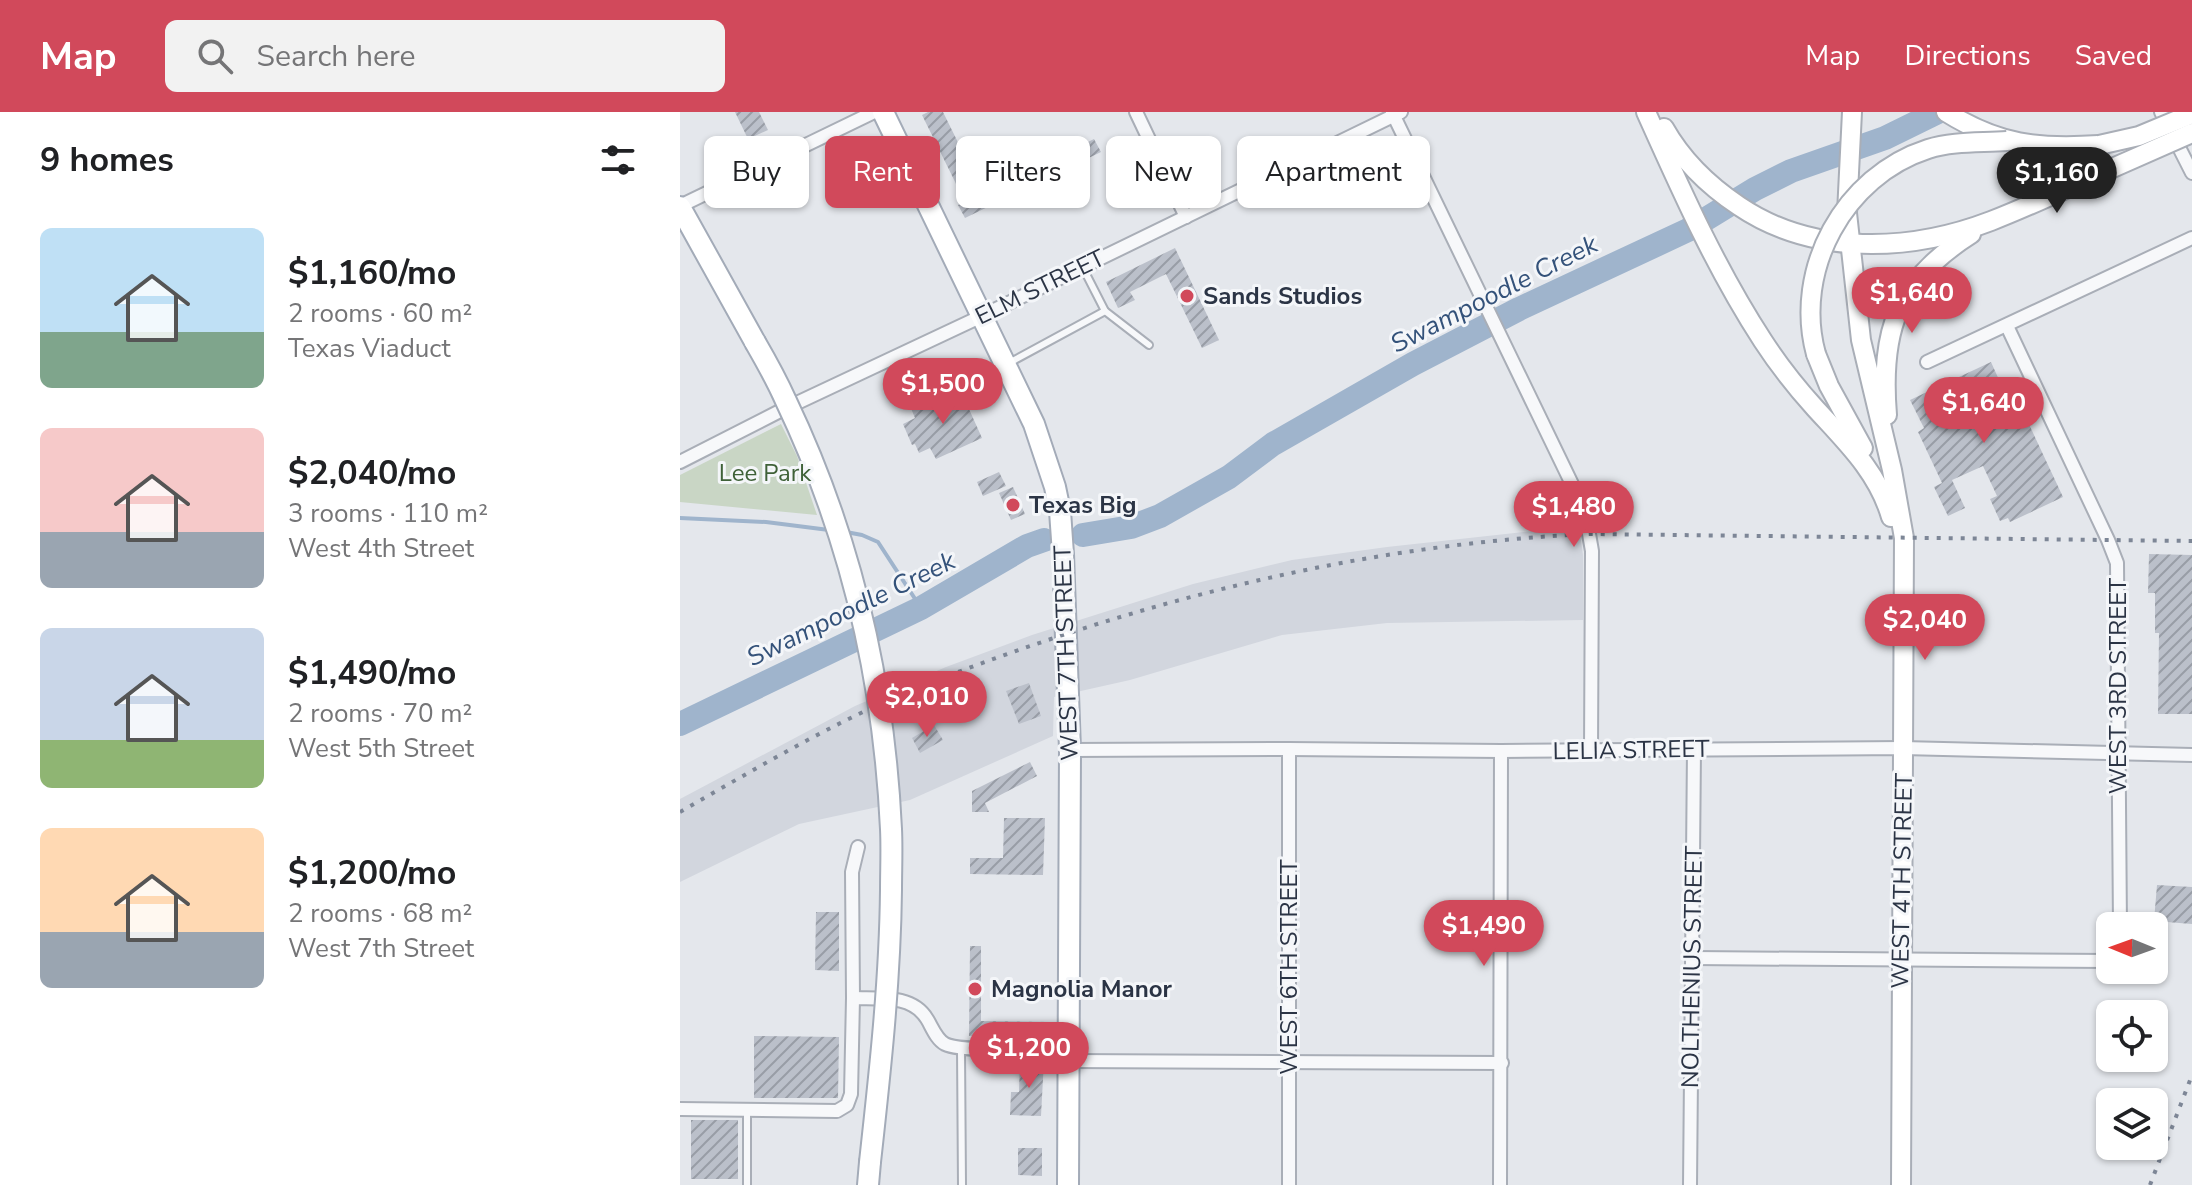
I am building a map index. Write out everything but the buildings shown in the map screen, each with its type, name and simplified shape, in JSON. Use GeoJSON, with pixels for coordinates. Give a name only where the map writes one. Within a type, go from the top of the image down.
{"type":"FeatureCollection","features":[{"type":"Feature","properties":{"kind":"main road","name":"WEST 7TH STREET"},"geometry":{"type":"LineString","coordinates":[[883,112],[1034,424],[1060,511],[1070,750],[1068,1185]]}},
{"type":"Feature","properties":{"kind":"main road","name":"WEST 4TH STREET"},"geometry":{"type":"LineString","coordinates":[[1646,112],[1688,205],[1743,308],[1773,355],[1816,409],[1845,439],[1880,487],[1894,529],[1904,576]]}},
{"type":"Feature","properties":{"kind":"main road"},"geometry":{"type":"LineString","coordinates":[[1654,112],[1675,146],[1705,180],[1737,205],[1769,223],[1811,238],[1869,245],[1912,242],[1989,222],[2192,133]]}},
{"type":"Feature","properties":{"kind":"main road"},"geometry":{"type":"LineString","coordinates":[[1852,112],[1847,213],[1850,244],[1863,353],[1892,470]]}},
{"type":"Feature","properties":{"kind":"main road"},"geometry":{"type":"LineString","coordinates":[[1946,112],[2007,141]]}},
{"type":"Feature","properties":{"kind":"main road"},"geometry":{"type":"LineString","coordinates":[[1880,487],[1829,386],[1816,354],[1810,321],[1813,279],[1829,235],[1852,200],[1884,172],[1918,153],[1957,143],[2007,141],[2050,146],[2099,145],[2139,136],[2192,114]]}},
{"type":"Feature","properties":{"kind":"main road"},"geometry":{"type":"LineString","coordinates":[[680,207],[786,401],[842,543],[868,638],[884,741],[891,831],[890,945],[868,1185]]}},
{"type":"Feature","properties":{"kind":"main road"},"geometry":{"type":"LineString","coordinates":[[1892,470],[1885,374],[1888,342],[1896,317],[1909,291],[1935,260],[1989,222]]}},
{"type":"Feature","properties":{"kind":"main road","name":"WEST 4TH STREET"},"geometry":{"type":"LineString","coordinates":[[1892,470],[1904,538],[1901,1185]]}},
{"type":"Feature","properties":{"kind":"street"},"geometry":{"type":"LineString","coordinates":[[680,207],[874,112]]}},
{"type":"Feature","properties":{"kind":"street"},"geometry":{"type":"LineString","coordinates":[[1136,112],[1186,217]]}},
{"type":"Feature","properties":{"kind":"street"},"geometry":{"type":"LineString","coordinates":[[2161,112],[2192,173]]}},
{"type":"Feature","properties":{"kind":"street"},"geometry":{"type":"LineString","coordinates":[[1395,113],[1585,511],[1592,551],[1591,750]]}},
{"type":"Feature","properties":{"kind":"street","name":"ELM STREET"},"geometry":{"type":"LineString","coordinates":[[680,462],[1395,113]]}},
{"type":"Feature","properties":{"kind":"street"},"geometry":{"type":"LineString","coordinates":[[1927,362],[2192,238]]}},
{"type":"Feature","properties":{"kind":"street","name":"WEST 3RD STREET"},"geometry":{"type":"LineString","coordinates":[[2007,326],[2117,563],[2120,912]]}},
{"type":"Feature","properties":{"kind":"street","name":"LELIA STREET"},"geometry":{"type":"LineString","coordinates":[[1070,750],[1903,748],[2192,755]]}},
{"type":"Feature","properties":{"kind":"street","name":"WEST 6TH STREET"},"geometry":{"type":"LineString","coordinates":[[1289,749],[1289,1185]]}},
{"type":"Feature","properties":{"kind":"street","name":"NOLTHENIUS STREET"},"geometry":{"type":"LineString","coordinates":[[1690,1185],[1694,749]]}},
{"type":"Feature","properties":{"kind":"street"},"geometry":{"type":"LineString","coordinates":[[1500,1185],[1501,751]]}},
{"type":"Feature","properties":{"kind":"street"},"geometry":{"type":"LineString","coordinates":[[680,1109],[837,1111],[847,1105],[851,1094],[852,872],[858,847]]}},
{"type":"Feature","properties":{"kind":"street"},"geometry":{"type":"LineString","coordinates":[[1693,958],[2096,961]]}},
{"type":"Feature","properties":{"kind":"street"},"geometry":{"type":"LineString","coordinates":[[853,998],[900,1000],[915,1005],[921,1009],[940,1041],[961,1048],[1289,1061],[1502,1063]]}},
{"type":"Feature","properties":{"kind":"lane"},"geometry":{"type":"LineString","coordinates":[[1082,266],[1105,311],[1149,345]]}},
{"type":"Feature","properties":{"kind":"lane"},"geometry":{"type":"LineString","coordinates":[[1006,365],[1105,311]]}},
{"type":"Feature","properties":{"kind":"lane"},"geometry":{"type":"LineString","coordinates":[[961,1048],[962,1185]]}},
{"type":"Feature","properties":{"kind":"lane"},"geometry":{"type":"LineString","coordinates":[[747,1110],[747,1185]]}},
{"type":"Feature","properties":{"kind":"shaded area"},"geometry":{"type":"Polygon","coordinates":[[[1579,526],[1583,555],[1583,620],[1387,623],[1282,635],[1130,680],[1054,697],[1053,736],[910,800],[799,824],[680,882],[680,799],[855,706],[946,667],[1032,635],[1193,584],[1292,560],[1579,526]]]}},
{"type":"Feature","properties":{"kind":"green space","name":"Lee Park"},"geometry":{"type":"Polygon","coordinates":[[[781,424],[797,456],[817,515],[680,502],[680,475],[781,424]]]}},
{"type":"Feature","properties":{"kind":"waterway","name":"Swampoodle Creek"},"geometry":{"type":"LineString","coordinates":[[1083,535],[1131,527],[1160,516],[1229,477],[1273,444],[1413,364],[1519,309],[1688,230],[1791,171],[1885,138],[1938,112]]}},
{"type":"Feature","properties":{"kind":"waterway"},"geometry":{"type":"LineString","coordinates":[[680,518],[766,522],[829,530]]}},
{"type":"Feature","properties":{"kind":"waterway"},"geometry":{"type":"LineString","coordinates":[[846,532],[878,542],[921,608]]}},
{"type":"Feature","properties":{"kind":"waterway","name":"Swampoodle Creek"},"geometry":{"type":"LineString","coordinates":[[680,724],[921,608],[1027,546],[1044,540]]}},
{"type":"Feature","properties":{"kind":"railway"},"geometry":{"type":"LineString","coordinates":[[680,812],[835,726],[932,682],[1092,626],[1173,602],[1338,564],[1505,540],[1590,534],[2192,541]]}},
{"type":"Feature","properties":{"kind":"railway"},"geometry":{"type":"LineString","coordinates":[[2150,1185],[2192,1075]]}},
{"type":"Feature","properties":{"kind":"place","name":"Sands Studios"},"geometry":{"type":"Point","coordinates":[1187,296]}},
{"type":"Feature","properties":{"kind":"place","name":"Texas Big"},"geometry":{"type":"Point","coordinates":[1013,505]}},
{"type":"Feature","properties":{"kind":"place","name":"Magnolia Manor"},"geometry":{"type":"Point","coordinates":[975,989]}}]}
